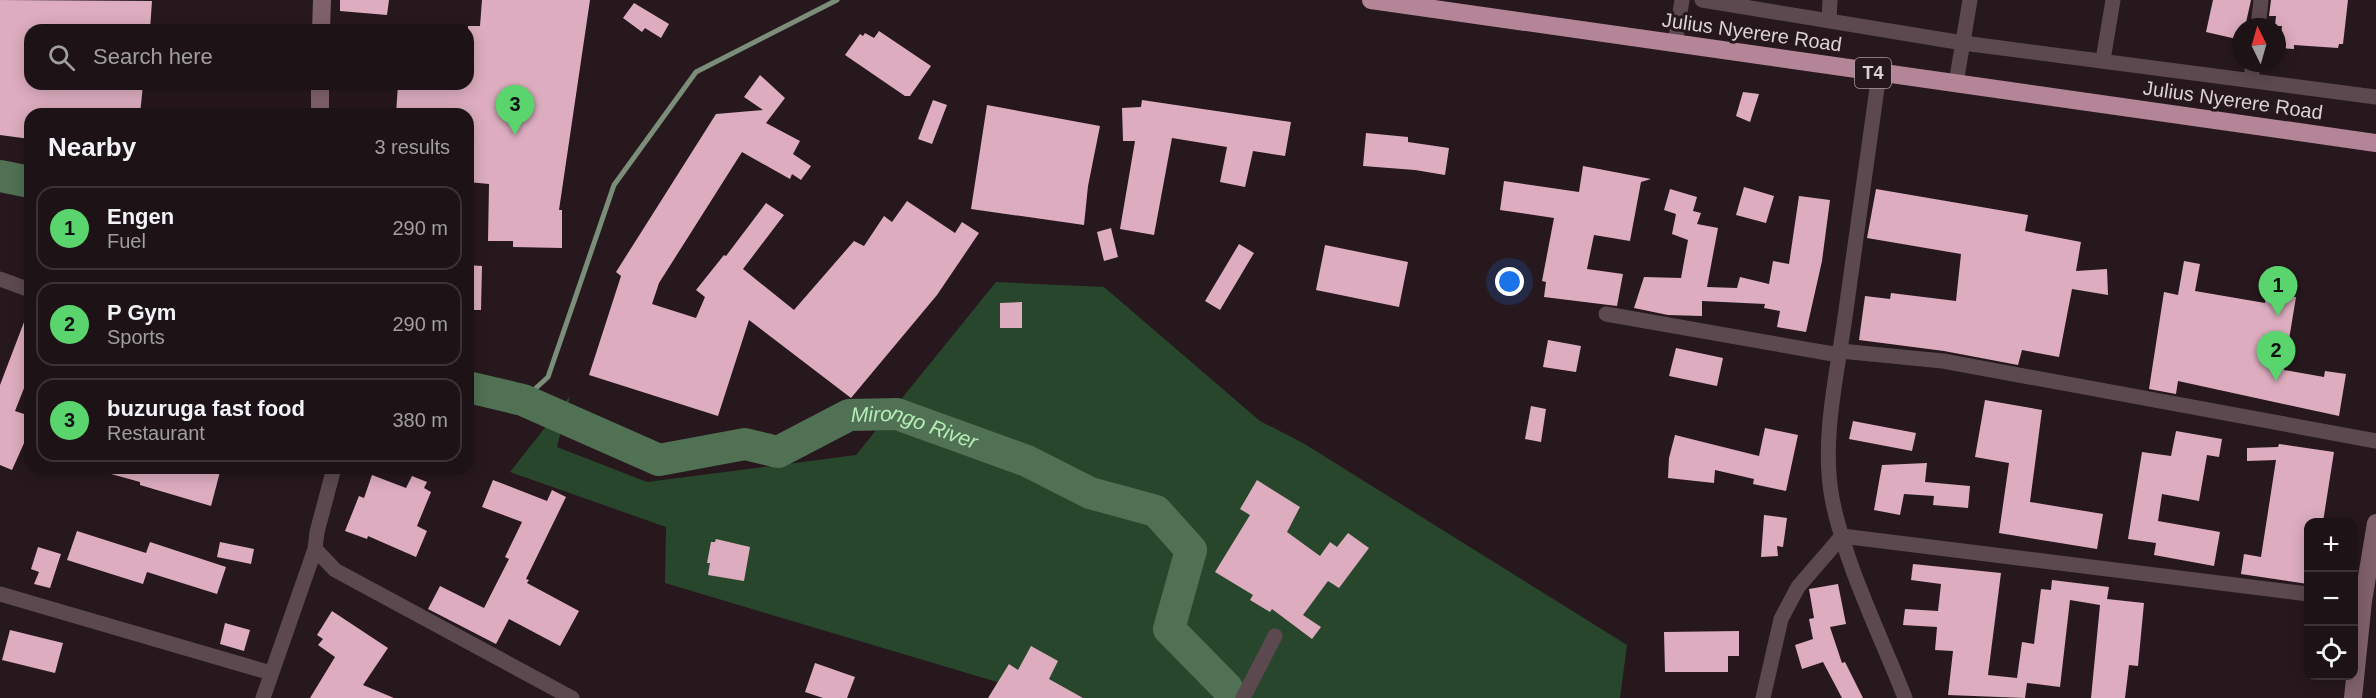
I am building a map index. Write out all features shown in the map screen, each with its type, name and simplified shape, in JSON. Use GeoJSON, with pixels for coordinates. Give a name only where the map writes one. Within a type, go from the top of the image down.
{"type":"FeatureCollection","features":[{"type":"Feature","properties":{"kind":"highway","name":"Julius Nyerere Road"},"geometry":{"type":"LineString","coordinates":[[1371,0],[2376,143]]}},
{"type":"Feature","properties":{"kind":"main road"},"geometry":{"type":"LineString","coordinates":[[321,24],[322,0]]}},
{"type":"Feature","properties":{"kind":"main road"},"geometry":{"type":"LineString","coordinates":[[320,90],[320,108]]}},
{"type":"Feature","properties":{"kind":"main road"},"geometry":{"type":"LineString","coordinates":[[2358,600],[2376,523]]}},
{"type":"Feature","properties":{"kind":"main road"},"geometry":{"type":"LineString","coordinates":[[2353,698],[2357,626]]}},
{"type":"Feature","properties":{"kind":"street"},"geometry":{"type":"LineString","coordinates":[[1675,43],[1682,0]]}},
{"type":"Feature","properties":{"kind":"street"},"geometry":{"type":"LineString","coordinates":[[1702,0],[1963,43],[2376,97]]}},
{"type":"Feature","properties":{"kind":"street"},"geometry":{"type":"LineString","coordinates":[[1829,21],[1830,0]]}},
{"type":"Feature","properties":{"kind":"street"},"geometry":{"type":"LineString","coordinates":[[1956,83],[1970,0]]}},
{"type":"Feature","properties":{"kind":"street"},"geometry":{"type":"LineString","coordinates":[[2103,60],[2113,0]]}},
{"type":"Feature","properties":{"kind":"street"},"geometry":{"type":"LineString","coordinates":[[2259,18],[2261,0]]}},
{"type":"Feature","properties":{"kind":"street"},"geometry":{"type":"LineString","coordinates":[[2251,80],[2252,72]]}},
{"type":"Feature","properties":{"kind":"street"},"geometry":{"type":"LineString","coordinates":[[1879,74],[1840,353],[1832,418],[1830,467],[1832,496],[1842,536],[1905,698]]}},
{"type":"Feature","properties":{"kind":"street"},"geometry":{"type":"LineString","coordinates":[[0,279],[24,288]]}},
{"type":"Feature","properties":{"kind":"street"},"geometry":{"type":"LineString","coordinates":[[1606,314],[1840,353],[1943,361],[2376,441]]}},
{"type":"Feature","properties":{"kind":"street"},"geometry":{"type":"LineString","coordinates":[[263,698],[315,549],[317,532],[332,474]]}},
{"type":"Feature","properties":{"kind":"street"},"geometry":{"type":"LineString","coordinates":[[1842,536],[2304,594]]}},
{"type":"Feature","properties":{"kind":"street"},"geometry":{"type":"LineString","coordinates":[[1763,698],[1781,619],[1798,587],[1842,536]]}},
{"type":"Feature","properties":{"kind":"street"},"geometry":{"type":"LineString","coordinates":[[315,549],[335,570],[572,698]]}},
{"type":"Feature","properties":{"kind":"street"},"geometry":{"type":"LineString","coordinates":[[0,594],[271,673]]}},
{"type":"Feature","properties":{"kind":"street"},"geometry":{"type":"LineString","coordinates":[[1243,698],[1275,636]]}},
{"type":"Feature","properties":{"kind":"green space"},"geometry":{"type":"Polygon","coordinates":[[[996,282],[1104,287],[1260,421],[1303,443],[1627,645],[1620,698],[1051,698],[665,583],[666,527],[510,472],[570,396],[557,447],[647,482],[856,455],[996,282]]]}},
{"type":"Feature","properties":{"kind":"building"},"geometry":{"type":"Polygon","coordinates":[[[0,0],[152,1],[150,24],[24,24],[24,90],[142,90],[141,108],[24,108],[24,138],[0,135],[0,0]]]}},
{"type":"Feature","properties":{"kind":"building"},"geometry":{"type":"Polygon","coordinates":[[[340,0],[389,0],[387,15],[340,11],[340,0]]]}},
{"type":"Feature","properties":{"kind":"building"},"geometry":{"type":"Polygon","coordinates":[[[482,0],[590,0],[559,210],[562,210],[562,248],[513,247],[513,241],[488,241],[489,184],[474,183],[474,108],[396,108],[398,90],[474,90],[474,26],[480,26],[482,0]]]}},
{"type":"Feature","properties":{"kind":"building"},"geometry":{"type":"Polygon","coordinates":[[[2213,0],[2251,0],[2247,18],[2232,18],[2232,38],[2206,32],[2213,0]]]}},
{"type":"Feature","properties":{"kind":"building"},"geometry":{"type":"Polygon","coordinates":[[[2271,0],[2348,0],[2343,44],[2339,44],[2338,48],[2294,45],[2294,49],[2286,48],[2286,18],[2269,16],[2271,0]]]}},
{"type":"Feature","properties":{"kind":"building"},"geometry":{"type":"Polygon","coordinates":[[[634,3],[669,24],[661,38],[645,28],[642,32],[623,18],[634,3]]]}},
{"type":"Feature","properties":{"kind":"building"},"geometry":{"type":"Polygon","coordinates":[[[879,31],[931,66],[910,96],[905,96],[845,55],[860,34],[863,36],[865,33],[874,38],[879,31]]]}},
{"type":"Feature","properties":{"kind":"building"},"geometry":{"type":"Polygon","coordinates":[[[760,75],[785,98],[766,123],[800,141],[793,154],[811,166],[801,180],[792,174],[790,179],[742,152],[659,283],[652,304],[696,318],[705,297],[696,290],[724,255],[726,256],[766,203],[784,215],[743,269],[794,310],[854,241],[864,246],[884,216],[892,222],[907,201],[955,233],[962,222],[979,233],[937,295],[851,398],[749,320],[718,416],[589,375],[621,276],[616,272],[716,114],[763,110],[744,97],[760,75]]]}},
{"type":"Feature","properties":{"kind":"building"},"geometry":{"type":"Polygon","coordinates":[[[1743,92],[1759,94],[1750,122],[1736,116],[1743,92]]]}},
{"type":"Feature","properties":{"kind":"building"},"geometry":{"type":"Polygon","coordinates":[[[933,100],[947,105],[932,144],[918,139],[933,100]]]}},
{"type":"Feature","properties":{"kind":"building"},"geometry":{"type":"Polygon","coordinates":[[[1142,100],[1291,122],[1285,156],[1253,151],[1245,187],[1220,182],[1227,147],[1172,138],[1154,235],[1120,229],[1135,141],[1123,141],[1122,108],[1141,107],[1142,100]]]}},
{"type":"Feature","properties":{"kind":"building"},"geometry":{"type":"Polygon","coordinates":[[[987,105],[1100,126],[1088,186],[1084,225],[971,209],[987,105]]]}},
{"type":"Feature","properties":{"kind":"building"},"geometry":{"type":"Polygon","coordinates":[[[1366,133],[1408,137],[1408,142],[1449,148],[1445,175],[1363,166],[1366,133]]]}},
{"type":"Feature","properties":{"kind":"building"},"geometry":{"type":"Polygon","coordinates":[[[1583,166],[1651,179],[1641,182],[1630,241],[1594,235],[1587,269],[1623,274],[1617,306],[1544,297],[1546,282],[1542,281],[1554,218],[1500,210],[1504,181],[1579,192],[1583,166]]]}},
{"type":"Feature","properties":{"kind":"building"},"geometry":{"type":"Polygon","coordinates":[[[1744,187],[1774,196],[1766,223],[1736,215],[1744,187]]]}},
{"type":"Feature","properties":{"kind":"building"},"geometry":{"type":"Polygon","coordinates":[[[1670,189],[1697,197],[1693,211],[1701,213],[1697,224],[1718,228],[1707,287],[1737,288],[1740,277],[1769,284],[1773,261],[1789,264],[1799,196],[1830,200],[1822,261],[1806,332],[1777,327],[1780,311],[1764,308],[1765,304],[1702,301],[1702,316],[1668,315],[1634,308],[1644,277],[1681,278],[1688,240],[1672,234],[1676,214],[1664,210],[1670,189]]]}},
{"type":"Feature","properties":{"kind":"building"},"geometry":{"type":"Polygon","coordinates":[[[1876,189],[2028,215],[2025,231],[2081,242],[2076,271],[2107,269],[2108,295],[2072,289],[2059,357],[2022,350],[2018,365],[1944,351],[1859,340],[1865,296],[1890,299],[1891,293],[1956,301],[1961,254],[1867,238],[1876,189]]]}},
{"type":"Feature","properties":{"kind":"building"},"geometry":{"type":"Polygon","coordinates":[[[1111,228],[1118,257],[1104,261],[1097,232],[1111,228]]]}},
{"type":"Feature","properties":{"kind":"building"},"geometry":{"type":"Polygon","coordinates":[[[1239,244],[1254,253],[1220,310],[1205,301],[1239,244]]]}},
{"type":"Feature","properties":{"kind":"building"},"geometry":{"type":"Polygon","coordinates":[[[1325,245],[1408,262],[1399,307],[1316,290],[1325,245]]]}},
{"type":"Feature","properties":{"kind":"building"},"geometry":{"type":"Polygon","coordinates":[[[2184,261],[2200,264],[2195,291],[2265,303],[2266,293],[2296,297],[2284,370],[2324,377],[2325,371],[2346,374],[2339,416],[2178,381],[2176,394],[2149,389],[2164,292],[2178,295],[2184,261]]]}},
{"type":"Feature","properties":{"kind":"building"},"geometry":{"type":"Polygon","coordinates":[[[474,265],[482,266],[481,310],[474,310],[474,265]]]}},
{"type":"Feature","properties":{"kind":"building"},"geometry":{"type":"Polygon","coordinates":[[[1022,302],[1022,328],[1000,328],[1000,303],[1022,302]]]}},
{"type":"Feature","properties":{"kind":"building"},"geometry":{"type":"Polygon","coordinates":[[[24,322],[24,388],[15,411],[24,414],[24,443],[12,470],[0,465],[0,385],[24,322]]]}},
{"type":"Feature","properties":{"kind":"building"},"geometry":{"type":"Polygon","coordinates":[[[1548,340],[1581,346],[1576,372],[1543,367],[1548,340]]]}},
{"type":"Feature","properties":{"kind":"building"},"geometry":{"type":"Polygon","coordinates":[[[1676,348],[1723,358],[1717,386],[1669,376],[1676,348]]]}},
{"type":"Feature","properties":{"kind":"building"},"geometry":{"type":"Polygon","coordinates":[[[1985,400],[2042,410],[2030,502],[2103,514],[2097,549],[1999,533],[2009,463],[1975,457],[1985,400]]]}},
{"type":"Feature","properties":{"kind":"building"},"geometry":{"type":"Polygon","coordinates":[[[1531,406],[1546,409],[1541,442],[1525,439],[1531,406]]]}},
{"type":"Feature","properties":{"kind":"building"},"geometry":{"type":"Polygon","coordinates":[[[1853,421],[1916,433],[1912,451],[1849,439],[1853,421]]]}},
{"type":"Feature","properties":{"kind":"building"},"geometry":{"type":"Polygon","coordinates":[[[1765,428],[1798,435],[1786,491],[1753,484],[1754,479],[1715,470],[1714,483],[1668,478],[1669,458],[1675,435],[1759,456],[1765,428]]]}},
{"type":"Feature","properties":{"kind":"building"},"geometry":{"type":"Polygon","coordinates":[[[2176,431],[2222,439],[2219,457],[2207,455],[2199,501],[2162,494],[2158,521],[2220,532],[2214,566],[2154,555],[2156,543],[2128,539],[2142,452],[2171,456],[2176,431]]]}},
{"type":"Feature","properties":{"kind":"building"},"geometry":{"type":"Polygon","coordinates":[[[2279,444],[2334,452],[2324,518],[2304,518],[2304,583],[2241,574],[2244,554],[2261,557],[2276,460],[2247,461],[2247,448],[2278,447],[2279,444]]]}},
{"type":"Feature","properties":{"kind":"building"},"geometry":{"type":"Polygon","coordinates":[[[1927,463],[1925,482],[1970,486],[1968,508],[1933,505],[1934,496],[1904,494],[1900,515],[1874,510],[1882,465],[1927,463]]]}},
{"type":"Feature","properties":{"kind":"building"},"geometry":{"type":"Polygon","coordinates":[[[111,474],[219,474],[211,506],[140,485],[140,482],[111,474]]]}},
{"type":"Feature","properties":{"kind":"building"},"geometry":{"type":"Polygon","coordinates":[[[372,475],[406,488],[412,476],[427,482],[424,488],[431,492],[417,526],[427,531],[416,557],[368,536],[367,539],[345,531],[359,496],[364,498],[372,475]]]}},
{"type":"Feature","properties":{"kind":"building"},"geometry":{"type":"Polygon","coordinates":[[[493,480],[547,501],[552,490],[566,497],[526,579],[529,580],[527,583],[579,611],[560,646],[509,619],[496,644],[428,609],[440,586],[484,608],[509,559],[505,557],[522,522],[482,507],[493,480]]]}},
{"type":"Feature","properties":{"kind":"building"},"geometry":{"type":"Polygon","coordinates":[[[1257,480],[1300,507],[1287,532],[1320,556],[1330,542],[1337,547],[1348,533],[1369,548],[1339,588],[1328,581],[1303,615],[1321,627],[1312,639],[1272,609],[1270,612],[1250,600],[1253,595],[1215,572],[1250,515],[1240,509],[1257,480]]]}},
{"type":"Feature","properties":{"kind":"building"},"geometry":{"type":"Polygon","coordinates":[[[1764,515],[1787,518],[1783,547],[1777,546],[1778,556],[1761,557],[1764,515]]]}},
{"type":"Feature","properties":{"kind":"building"},"geometry":{"type":"Polygon","coordinates":[[[77,531],[146,553],[150,542],[226,567],[217,594],[147,572],[143,584],[67,560],[77,531]]]}},
{"type":"Feature","properties":{"kind":"building"},"geometry":{"type":"Polygon","coordinates":[[[716,539],[750,547],[744,581],[708,575],[710,563],[707,563],[711,542],[715,542],[716,539]]]}},
{"type":"Feature","properties":{"kind":"building"},"geometry":{"type":"Polygon","coordinates":[[[220,542],[254,549],[251,564],[217,557],[220,542]]]}},
{"type":"Feature","properties":{"kind":"building"},"geometry":{"type":"Polygon","coordinates":[[[38,547],[61,554],[50,588],[34,584],[39,572],[31,569],[38,547]]]}},
{"type":"Feature","properties":{"kind":"building"},"geometry":{"type":"Polygon","coordinates":[[[1913,564],[2001,573],[1988,675],[2017,678],[2022,642],[2034,644],[2041,589],[2051,590],[2052,580],[2109,587],[2107,599],[2144,603],[2138,666],[2129,665],[2125,698],[2091,698],[2100,605],[2070,600],[2060,687],[2027,683],[2025,698],[1948,695],[1953,651],[1935,650],[1937,627],[1903,625],[1905,609],[1938,611],[1941,584],[1911,580],[1913,564]]]}},
{"type":"Feature","properties":{"kind":"building"},"geometry":{"type":"Polygon","coordinates":[[[1838,584],[1846,624],[1830,627],[1842,663],[1845,662],[1863,698],[1842,698],[1823,662],[1802,669],[1795,645],[1813,639],[1809,619],[1814,618],[1809,589],[1838,584]]]}},
{"type":"Feature","properties":{"kind":"building"},"geometry":{"type":"Polygon","coordinates":[[[332,611],[388,648],[363,685],[394,698],[310,698],[335,657],[318,645],[323,639],[317,635],[332,611]]]}},
{"type":"Feature","properties":{"kind":"building"},"geometry":{"type":"Polygon","coordinates":[[[225,623],[250,630],[244,651],[220,644],[225,623]]]}},
{"type":"Feature","properties":{"kind":"building"},"geometry":{"type":"Polygon","coordinates":[[[10,630],[63,643],[55,673],[2,660],[10,630]]]}},
{"type":"Feature","properties":{"kind":"building"},"geometry":{"type":"Polygon","coordinates":[[[1739,631],[1739,656],[1728,656],[1728,672],[1665,672],[1664,632],[1739,631]]]}},
{"type":"Feature","properties":{"kind":"building"},"geometry":{"type":"Polygon","coordinates":[[[1031,646],[1058,661],[1049,679],[1083,698],[988,698],[1009,664],[1018,670],[1031,646]]]}},
{"type":"Feature","properties":{"kind":"building"},"geometry":{"type":"Polygon","coordinates":[[[815,663],[855,677],[847,698],[823,698],[805,692],[815,663]]]}},
{"type":"Feature","properties":{"kind":"waterway"},"geometry":{"type":"LineString","coordinates":[[523,400],[548,377],[614,185],[696,72],[837,0]]}},
{"type":"Feature","properties":{"kind":"waterway","name":"Mirongo River"},"geometry":{"type":"LineString","coordinates":[[0,176],[24,181]]}},
{"type":"Feature","properties":{"kind":"waterway","name":"Mirongo River"},"geometry":{"type":"LineString","coordinates":[[474,388],[523,400],[659,460],[745,444],[778,452],[849,415],[897,414],[1027,461],[1090,493],[1156,511],[1191,550],[1169,629],[1227,688]]}},
{"type":"Feature","properties":{"kind":"place","name":"buzuruga fast food"},"geometry":{"type":"Point","coordinates":[515,135]}},
{"type":"Feature","properties":{"kind":"place","name":"Engen"},"geometry":{"type":"Point","coordinates":[2278,316]}},
{"type":"Feature","properties":{"kind":"place","name":"P Gym"},"geometry":{"type":"Point","coordinates":[2276,381]}}]}
